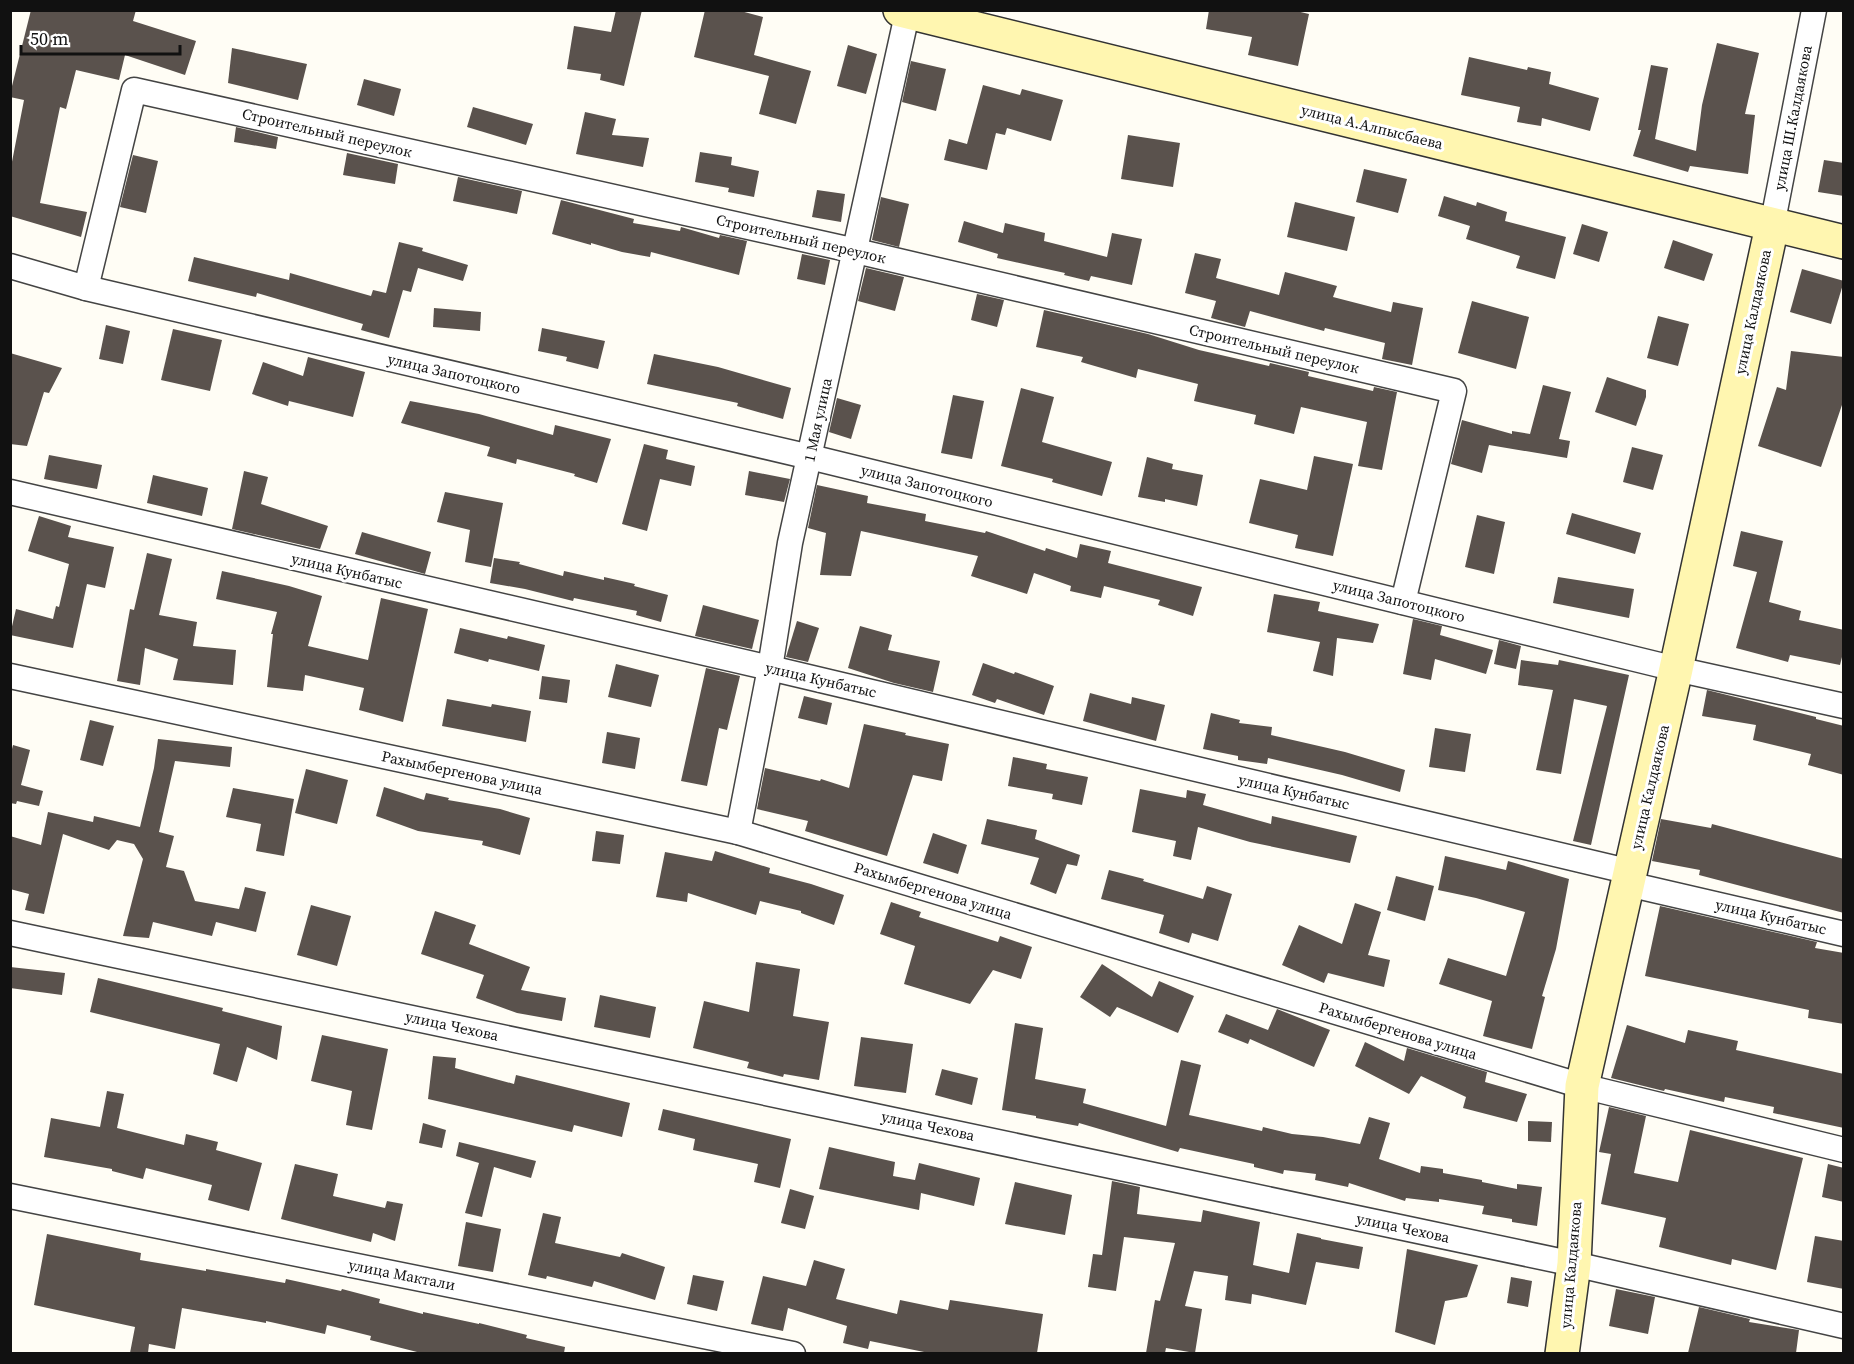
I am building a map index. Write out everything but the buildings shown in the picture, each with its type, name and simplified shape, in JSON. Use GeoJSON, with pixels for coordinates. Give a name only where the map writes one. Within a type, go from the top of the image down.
{"type":"FeatureCollection","features":[{"type":"Feature","properties":{"kind":"street","name":"улица Ш.Калдаякова"},"geometry":{"type":"LineString","coordinates":[[1772,226],[1814,10]]}},
{"type":"Feature","properties":{"kind":"street","name":"улица А.Алпысбаева"},"geometry":{"type":"LineString","coordinates":[[905,11],[1844,242]]}},
{"type":"Feature","properties":{"kind":"street","name":"1 Мая улица"},"geometry":{"type":"LineString","coordinates":[[738,832],[770,668],[790,543],[856,250],[905,11]]}},
{"type":"Feature","properties":{"kind":"street","name":"Строительный переулок"},"geometry":{"type":"LineString","coordinates":[[86,288],[134,90],[856,250],[1454,391],[1403,602]]}},
{"type":"Feature","properties":{"kind":"street","name":"улица Калдаякова"},"geometry":{"type":"LineString","coordinates":[[1562,1353],[1574,1264],[1582,1086],[1676,669],[1772,226]]}},
{"type":"Feature","properties":{"kind":"street","name":"улица Запотоцкого"},"geometry":{"type":"LineString","coordinates":[[10,266],[86,288],[810,457],[1676,669],[1844,706]]}},
{"type":"Feature","properties":{"kind":"street","name":"улица Кунбатыс"},"geometry":{"type":"LineString","coordinates":[[10,492],[770,668],[1629,878],[1844,934]]}},
{"type":"Feature","properties":{"kind":"street","name":"Рахымбергенова улица"},"geometry":{"type":"LineString","coordinates":[[10,676],[738,832],[1582,1086],[1844,1150]]}},
{"type":"Feature","properties":{"kind":"street","name":"улица Чехова"},"geometry":{"type":"LineString","coordinates":[[10,933],[1574,1264],[1844,1326]]}},
{"type":"Feature","properties":{"kind":"street","name":"улица Мактали"},"geometry":{"type":"LineString","coordinates":[[10,1196],[793,1353]]}}]}
